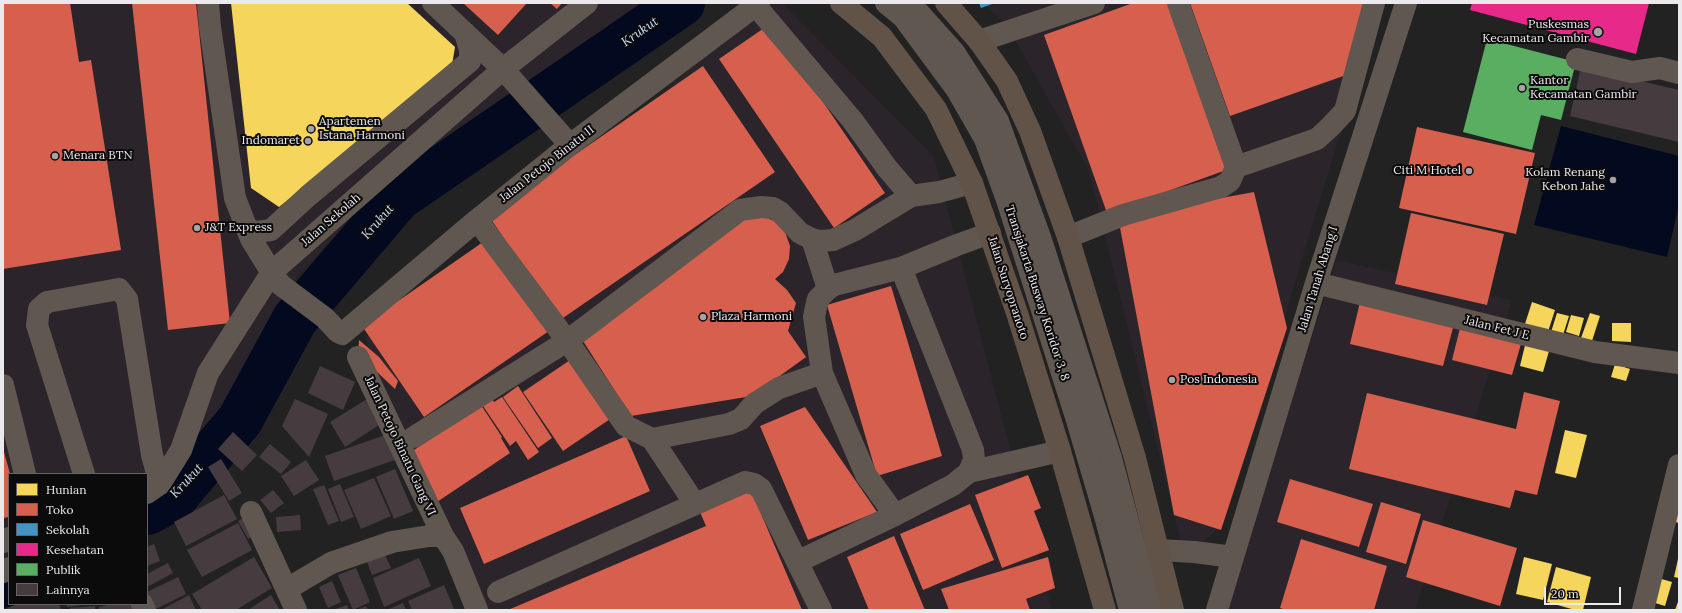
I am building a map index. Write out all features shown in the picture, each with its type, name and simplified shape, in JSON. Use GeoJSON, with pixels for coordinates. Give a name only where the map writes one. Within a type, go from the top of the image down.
{"type":"FeatureCollection","features":[{"type":"Feature","properties":{"kind":"main road","name":"Jalan Suryopranoto"},"geometry":{"type":"LineString","coordinates":[[841,3],[882,37],[936,109],[972,183],[1017,314],[1060,451],[1102,609]]}},
{"type":"Feature","properties":{"kind":"main road"},"geometry":{"type":"LineString","coordinates":[[946,3],[979,41],[1007,81],[1030,131],[1068,237],[1135,458],[1173,610]]}},
{"type":"Feature","properties":{"kind":"street"},"geometry":{"type":"LineString","coordinates":[[208,3],[210,27],[235,198],[251,239],[277,279]]}},
{"type":"Feature","properties":{"kind":"street"},"geometry":{"type":"LineString","coordinates":[[433,3],[504,70],[567,142]]}},
{"type":"Feature","properties":{"kind":"street","name":"Jalan Sekolah"},"geometry":{"type":"LineString","coordinates":[[154,488],[181,450],[208,374],[277,279],[329,223],[504,70],[587,3]]}},
{"type":"Feature","properties":{"kind":"street","name":"Transjakarta Busway Koridor 3, 8"},"geometry":{"type":"LineString","coordinates":[[886,3],[903,17],[957,90],[985,139],[1007,200],[1076,417],[1105,516],[1130,610]]}},
{"type":"Feature","properties":{"kind":"street","name":"Transjakarta Busway Koridor 3, 8"},"geometry":{"type":"LineString","coordinates":[[910,3],[954,52],[998,121],[1041,240],[1111,458],[1152,610]]}},
{"type":"Feature","properties":{"kind":"street"},"geometry":{"type":"LineString","coordinates":[[979,41],[1094,3]]}},
{"type":"Feature","properties":{"kind":"street"},"geometry":{"type":"LineString","coordinates":[[1068,237],[1123,215],[1221,187],[1230,180],[1236,166],[1178,3]]}},
{"type":"Feature","properties":{"kind":"street"},"geometry":{"type":"LineString","coordinates":[[1236,166],[1317,139],[1345,111],[1374,3]]}},
{"type":"Feature","properties":{"kind":"street","name":"Jalan Tanah Abang I"},"geometry":{"type":"LineString","coordinates":[[1217,610],[1316,283],[1406,3]]}},
{"type":"Feature","properties":{"kind":"street"},"geometry":{"type":"LineString","coordinates":[[757,4],[853,121],[911,196]]}},
{"type":"Feature","properties":{"kind":"street","name":"Jalan Petojo Binatu II"},"geometry":{"type":"LineString","coordinates":[[277,279],[335,327],[477,220],[567,142],[757,4]]}},
{"type":"Feature","properties":{"kind":"street"},"geometry":{"type":"LineString","coordinates":[[247,229],[256,232],[271,230],[308,196],[470,61],[470,50],[465,33]]}},
{"type":"Feature","properties":{"kind":"street"},"geometry":{"type":"LineString","coordinates":[[1577,59],[1632,72],[1660,68],[1679,72]]}},
{"type":"Feature","properties":{"kind":"street"},"geometry":{"type":"LineString","coordinates":[[414,437],[567,341],[740,210],[761,207],[773,208],[780,212],[800,233],[819,241],[833,240],[855,230],[911,196],[939,192],[972,183]]}},
{"type":"Feature","properties":{"kind":"street"},"geometry":{"type":"LineString","coordinates":[[308,196],[329,223]]}},
{"type":"Feature","properties":{"kind":"street"},"geometry":{"type":"LineString","coordinates":[[477,220],[567,341],[626,426],[652,439],[695,504]]}},
{"type":"Feature","properties":{"kind":"street"},"geometry":{"type":"LineString","coordinates":[[895,515],[866,475],[822,374],[814,317],[818,299],[834,285],[901,268],[990,233]]}},
{"type":"Feature","properties":{"kind":"street"},"geometry":{"type":"LineString","coordinates":[[812,239],[828,289]]}},
{"type":"Feature","properties":{"kind":"street"},"geometry":{"type":"LineString","coordinates":[[797,562],[895,515],[953,485],[969,472],[974,460],[973,450],[901,268]]}},
{"type":"Feature","properties":{"kind":"street","name":"Jalan Fet J E"},"geometry":{"type":"LineString","coordinates":[[1316,283],[1595,352],[1679,364]]}},
{"type":"Feature","properties":{"kind":"street"},"geometry":{"type":"LineString","coordinates":[[84,473],[37,325],[39,309],[47,302],[119,288],[127,299],[152,455],[154,488]]}},
{"type":"Feature","properties":{"kind":"street","name":"Jalan Petojo Binatu Gang VI"},"geometry":{"type":"LineString","coordinates":[[358,357],[443,536],[453,552],[477,610]]}},
{"type":"Feature","properties":{"kind":"street"},"geometry":{"type":"LineString","coordinates":[[652,439],[729,424],[741,419],[754,404],[779,388],[822,374]]}},
{"type":"Feature","properties":{"kind":"street"},"geometry":{"type":"LineString","coordinates":[[3,386],[25,473]]}},
{"type":"Feature","properties":{"kind":"street"},"geometry":{"type":"LineString","coordinates":[[969,472],[1060,451]]}},
{"type":"Feature","properties":{"kind":"street"},"geometry":{"type":"LineString","coordinates":[[1643,610],[1679,465]]}},
{"type":"Feature","properties":{"kind":"street"},"geometry":{"type":"LineString","coordinates":[[498,592],[745,482],[754,484],[761,489],[821,610]]}},
{"type":"Feature","properties":{"kind":"street"},"geometry":{"type":"LineString","coordinates":[[251,512],[296,610]]}},
{"type":"Feature","properties":{"kind":"street"},"geometry":{"type":"LineString","coordinates":[[287,589],[332,562],[392,542],[429,536],[443,536]]}},
{"type":"Feature","properties":{"kind":"street"},"geometry":{"type":"LineString","coordinates":[[1159,550],[1194,552],[1233,557]]}},
{"type":"Feature","properties":{"kind":"shaded area"},"geometry":{"type":"Polygon","coordinates":[[[3,3],[647,3],[376,192],[298,276],[246,383],[171,482],[148,494],[148,473],[8,473],[8,566],[3,569],[3,3]]]}},
{"type":"Feature","properties":{"kind":"shaded area"},"geometry":{"type":"Polygon","coordinates":[[[770,3],[782,3],[934,157],[1052,610],[467,610],[365,338],[770,3]]]}},
{"type":"Feature","properties":{"kind":"shaded area"},"geometry":{"type":"Polygon","coordinates":[[[982,3],[1380,3],[1224,523],[1185,559],[1089,171],[1006,24],[982,3]]]}},
{"type":"Feature","properties":{"kind":"shaded area"},"geometry":{"type":"Polygon","coordinates":[[[1337,260],[1512,300],[1415,610],[1223,610],[1337,260]]]}},
{"type":"Feature","properties":{"kind":"water","name":"Kolam Renang Kebon Jahe"},"geometry":{"type":"Polygon","coordinates":[[[1561,126],[1679,156],[1679,204],[1667,257],[1534,225],[1561,126]]]}},
{"type":"Feature","properties":{"kind":"building: Hunian","name":"Apartemen Istana Harmoni"},"geometry":{"type":"Polygon","coordinates":[[[231,3],[407,3],[455,47],[451,71],[279,207],[251,188],[231,3]]]}},
{"type":"Feature","properties":{"kind":"building: Hunian"},"geometry":{"type":"Polygon","coordinates":[[[1532,302],[1555,310],[1546,338],[1523,330],[1532,302]]]}},
{"type":"Feature","properties":{"kind":"building: Hunian"},"geometry":{"type":"Polygon","coordinates":[[[1557,313],[1569,316],[1563,335],[1551,332],[1557,313]]]}},
{"type":"Feature","properties":{"kind":"building: Hunian"},"geometry":{"type":"Polygon","coordinates":[[[1590,313],[1600,316],[1592,341],[1581,338],[1590,313]]]}},
{"type":"Feature","properties":{"kind":"building: Hunian"},"geometry":{"type":"Polygon","coordinates":[[[1571,315],[1584,318],[1579,336],[1566,332],[1571,315]]]}},
{"type":"Feature","properties":{"kind":"building: Hunian"},"geometry":{"type":"Polygon","coordinates":[[[1612,323],[1631,323],[1631,342],[1612,341],[1612,323]]]}},
{"type":"Feature","properties":{"kind":"building: Hunian"},"geometry":{"type":"Polygon","coordinates":[[[1527,337],[1551,344],[1543,372],[1520,366],[1527,337]]]}},
{"type":"Feature","properties":{"kind":"building: Hunian"},"geometry":{"type":"Polygon","coordinates":[[[1615,364],[1630,369],[1626,381],[1611,377],[1615,364]]]}},
{"type":"Feature","properties":{"kind":"building: Hunian"},"geometry":{"type":"Polygon","coordinates":[[[1565,430],[1587,435],[1576,478],[1555,473],[1565,430]]]}},
{"type":"Feature","properties":{"kind":"building: Hunian"},"geometry":{"type":"Polygon","coordinates":[[[1679,499],[1679,523],[1672,521],[1679,499]]]}},
{"type":"Feature","properties":{"kind":"building: Hunian"},"geometry":{"type":"Polygon","coordinates":[[[1524,557],[1552,564],[1543,600],[1516,594],[1524,557]]]}},
{"type":"Feature","properties":{"kind":"building: Hunian"},"geometry":{"type":"Polygon","coordinates":[[[1679,559],[1679,578],[1674,577],[1679,559]]]}},
{"type":"Feature","properties":{"kind":"building: Hunian"},"geometry":{"type":"Polygon","coordinates":[[[1556,567],[1591,577],[1583,610],[1575,610],[1547,602],[1556,567]]]}},
{"type":"Feature","properties":{"kind":"building: Hunian"},"geometry":{"type":"Polygon","coordinates":[[[1658,578],[1672,582],[1665,606],[1652,602],[1658,578]]]}},
{"type":"Feature","properties":{"kind":"building: Hunian"},"geometry":{"type":"Polygon","coordinates":[[[1679,599],[1679,610],[1675,610],[1679,599]]]}},
{"type":"Feature","properties":{"kind":"building: Toko","name":"Menara BTN"},"geometry":{"type":"Polygon","coordinates":[[[3,3],[70,3],[79,62],[91,60],[121,250],[3,269],[3,3]]]}},
{"type":"Feature","properties":{"kind":"building: Toko"},"geometry":{"type":"Polygon","coordinates":[[[132,3],[196,3],[230,323],[168,330],[132,3]]]}},
{"type":"Feature","properties":{"kind":"building: Toko"},"geometry":{"type":"Polygon","coordinates":[[[463,3],[527,3],[498,35],[463,3]]]}},
{"type":"Feature","properties":{"kind":"building: Toko"},"geometry":{"type":"Polygon","coordinates":[[[550,3],[562,3],[557,9],[550,3]]]}},
{"type":"Feature","properties":{"kind":"building: Toko"},"geometry":{"type":"Polygon","coordinates":[[[1133,3],[1169,3],[1229,169],[1107,213],[1044,35],[1133,3]]]}},
{"type":"Feature","properties":{"kind":"building: Toko"},"geometry":{"type":"Polygon","coordinates":[[[1190,3],[1368,3],[1349,74],[1230,116],[1190,3]]]}},
{"type":"Feature","properties":{"kind":"building: Toko"},"geometry":{"type":"Polygon","coordinates":[[[770,24],[885,193],[834,228],[719,59],[770,24]]]}},
{"type":"Feature","properties":{"kind":"building: Toko"},"geometry":{"type":"Polygon","coordinates":[[[703,66],[775,172],[560,320],[488,215],[703,66]]]}},
{"type":"Feature","properties":{"kind":"building: Toko","name":"Citi M Hotel"},"geometry":{"type":"Polygon","coordinates":[[[1417,127],[1535,153],[1516,234],[1399,208],[1417,127]]]}},
{"type":"Feature","properties":{"kind":"building: Toko"},"geometry":{"type":"Polygon","coordinates":[[[1254,192],[1287,328],[1221,530],[1174,515],[1118,217],[1254,192]]]}},
{"type":"Feature","properties":{"kind":"building: Toko"},"geometry":{"type":"Polygon","coordinates":[[[1411,213],[1504,234],[1487,305],[1395,284],[1411,213]]]}},
{"type":"Feature","properties":{"kind":"building: Toko","name":"Plaza Harmoni"},"geometry":{"type":"Polygon","coordinates":[[[763,216],[776,222],[785,232],[790,246],[789,259],[783,272],[775,279],[787,290],[796,303],[788,331],[806,357],[752,396],[631,416],[583,341],[736,220],[763,216]]]}},
{"type":"Feature","properties":{"kind":"building: Toko"},"geometry":{"type":"Polygon","coordinates":[[[486,240],[549,331],[424,417],[362,326],[486,240]]]}},
{"type":"Feature","properties":{"kind":"building: Toko"},"geometry":{"type":"Polygon","coordinates":[[[891,286],[942,456],[877,476],[827,305],[891,286]]]}},
{"type":"Feature","properties":{"kind":"building: Toko"},"geometry":{"type":"Polygon","coordinates":[[[1361,298],[1455,320],[1443,366],[1350,344],[1361,298]]]}},
{"type":"Feature","properties":{"kind":"building: Toko"},"geometry":{"type":"Polygon","coordinates":[[[1460,328],[1521,344],[1512,375],[1452,360],[1460,328]]]}},
{"type":"Feature","properties":{"kind":"building: Toko"},"geometry":{"type":"Polygon","coordinates":[[[359,340],[379,357],[398,381],[395,389],[358,354],[359,340]]]}},
{"type":"Feature","properties":{"kind":"building: Toko"},"geometry":{"type":"Polygon","coordinates":[[[576,356],[616,415],[563,451],[523,392],[576,356]]]}},
{"type":"Feature","properties":{"kind":"building: Toko"},"geometry":{"type":"Polygon","coordinates":[[[518,386],[552,438],[538,448],[503,397],[518,386]]]}},
{"type":"Feature","properties":{"kind":"building: Toko"},"geometry":{"type":"Polygon","coordinates":[[[1524,392],[1560,401],[1537,495],[1515,490],[1510,508],[1349,469],[1367,393],[1516,429],[1524,392]]]}},
{"type":"Feature","properties":{"kind":"building: Toko"},"geometry":{"type":"Polygon","coordinates":[[[490,397],[494,402],[502,397],[539,452],[528,460],[516,441],[510,446],[481,403],[490,397]]]}},
{"type":"Feature","properties":{"kind":"building: Toko"},"geometry":{"type":"Polygon","coordinates":[[[481,405],[502,437],[501,438],[510,453],[434,504],[411,452],[481,405]]]}},
{"type":"Feature","properties":{"kind":"building: Toko"},"geometry":{"type":"Polygon","coordinates":[[[805,407],[877,512],[808,540],[760,426],[805,407]]]}},
{"type":"Feature","properties":{"kind":"building: Toko"},"geometry":{"type":"Polygon","coordinates":[[[626,436],[650,491],[484,564],[460,508],[626,436]]]}},
{"type":"Feature","properties":{"kind":"building: Toko"},"geometry":{"type":"Polygon","coordinates":[[[3,448],[10,473],[8,473],[8,517],[3,518],[3,448]]]}},
{"type":"Feature","properties":{"kind":"building: Toko"},"geometry":{"type":"Polygon","coordinates":[[[1028,475],[1041,508],[1034,511],[1049,550],[1002,568],[975,495],[1028,475]]]}},
{"type":"Feature","properties":{"kind":"building: Toko"},"geometry":{"type":"Polygon","coordinates":[[[1290,479],[1373,504],[1359,547],[1277,522],[1290,479]]]}},
{"type":"Feature","properties":{"kind":"building: Toko"},"geometry":{"type":"Polygon","coordinates":[[[751,490],[802,610],[508,610],[706,526],[700,512],[751,490]]]}},
{"type":"Feature","properties":{"kind":"building: Toko"},"geometry":{"type":"Polygon","coordinates":[[[1381,502],[1421,514],[1406,564],[1366,552],[1381,502]]]}},
{"type":"Feature","properties":{"kind":"building: Toko"},"geometry":{"type":"Polygon","coordinates":[[[970,504],[994,560],[923,590],[900,534],[970,504]]]}},
{"type":"Feature","properties":{"kind":"building: Toko"},"geometry":{"type":"Polygon","coordinates":[[[1423,520],[1517,548],[1500,606],[1406,577],[1423,520]]]}},
{"type":"Feature","properties":{"kind":"building: Toko"},"geometry":{"type":"Polygon","coordinates":[[[894,536],[925,610],[869,610],[847,557],[894,536]]]}},
{"type":"Feature","properties":{"kind":"building: Toko"},"geometry":{"type":"Polygon","coordinates":[[[1301,539],[1387,566],[1374,610],[1286,610],[1280,608],[1301,539]]]}},
{"type":"Feature","properties":{"kind":"building: Toko"},"geometry":{"type":"Polygon","coordinates":[[[1048,557],[1055,588],[1026,599],[1030,610],[949,610],[941,589],[1048,557]]]}},
{"type":"Feature","properties":{"kind":"building: Sekolah"},"geometry":{"type":"Polygon","coordinates":[[[979,3],[995,3],[981,8],[979,3]]]}},
{"type":"Feature","properties":{"kind":"building: Kesehatan","name":"Puskesmas Kecamatan Gambir"},"geometry":{"type":"Polygon","coordinates":[[[1472,3],[1649,3],[1636,54],[1470,10],[1472,3]]]}},
{"type":"Feature","properties":{"kind":"building: Publik","name":"Kantor Kecamatan Gambir"},"geometry":{"type":"Polygon","coordinates":[[[1487,39],[1576,62],[1561,120],[1541,115],[1532,150],[1463,132],[1487,39]]]}},
{"type":"Feature","properties":{"kind":"building: Lainnya"},"geometry":{"type":"Polygon","coordinates":[[[1581,67],[1679,90],[1679,142],[1570,116],[1581,67]]]}},
{"type":"Feature","properties":{"kind":"building: Lainnya"},"geometry":{"type":"Polygon","coordinates":[[[320,366],[355,382],[343,410],[308,393],[320,366]]]}},
{"type":"Feature","properties":{"kind":"building: Lainnya"},"geometry":{"type":"Polygon","coordinates":[[[295,399],[328,414],[309,457],[282,426],[295,399]]]}},
{"type":"Feature","properties":{"kind":"building: Lainnya"},"geometry":{"type":"Polygon","coordinates":[[[367,399],[379,425],[345,447],[330,422],[367,399]]]}},
{"type":"Feature","properties":{"kind":"building: Lainnya"},"geometry":{"type":"Polygon","coordinates":[[[233,432],[257,455],[242,471],[218,449],[233,432]]]}},
{"type":"Feature","properties":{"kind":"building: Lainnya"},"geometry":{"type":"Polygon","coordinates":[[[385,435],[395,460],[334,481],[325,456],[385,435]]]}},
{"type":"Feature","properties":{"kind":"building: Lainnya"},"geometry":{"type":"Polygon","coordinates":[[[270,444],[291,462],[281,474],[259,457],[270,444]]]}},
{"type":"Feature","properties":{"kind":"building: Lainnya"},"geometry":{"type":"Polygon","coordinates":[[[221,459],[242,493],[229,501],[208,467],[221,459]]]}},
{"type":"Feature","properties":{"kind":"building: Lainnya"},"geometry":{"type":"Polygon","coordinates":[[[306,460],[319,480],[294,496],[281,476],[306,460]]]}},
{"type":"Feature","properties":{"kind":"building: Lainnya"},"geometry":{"type":"Polygon","coordinates":[[[395,469],[413,511],[394,519],[376,477],[395,469]]]}},
{"type":"Feature","properties":{"kind":"building: Lainnya"},"geometry":{"type":"Polygon","coordinates":[[[374,478],[391,516],[361,529],[344,490],[374,478]]]}},
{"type":"Feature","properties":{"kind":"building: Lainnya"},"geometry":{"type":"Polygon","coordinates":[[[340,484],[354,517],[341,522],[328,489],[340,484]]]}},
{"type":"Feature","properties":{"kind":"building: Lainnya"},"geometry":{"type":"Polygon","coordinates":[[[324,485],[339,521],[328,525],[313,489],[324,485]]]}},
{"type":"Feature","properties":{"kind":"building: Lainnya"},"geometry":{"type":"Polygon","coordinates":[[[273,490],[284,503],[271,513],[260,500],[273,490]]]}},
{"type":"Feature","properties":{"kind":"building: Lainnya"},"geometry":{"type":"Polygon","coordinates":[[[224,495],[237,519],[186,546],[174,522],[224,495]]]}},
{"type":"Feature","properties":{"kind":"building: Lainnya"},"geometry":{"type":"Polygon","coordinates":[[[249,515],[258,533],[248,539],[238,521],[249,515]]]}},
{"type":"Feature","properties":{"kind":"building: Lainnya"},"geometry":{"type":"Polygon","coordinates":[[[300,515],[301,530],[277,532],[276,517],[300,515]]]}},
{"type":"Feature","properties":{"kind":"building: Lainnya"},"geometry":{"type":"Polygon","coordinates":[[[238,523],[252,550],[202,577],[187,550],[238,523]]]}},
{"type":"Feature","properties":{"kind":"building: Lainnya"},"geometry":{"type":"Polygon","coordinates":[[[154,544],[160,561],[148,566],[148,547],[154,544]]]}},
{"type":"Feature","properties":{"kind":"building: Lainnya"},"geometry":{"type":"Polygon","coordinates":[[[385,555],[391,568],[372,575],[367,562],[385,555]]]}},
{"type":"Feature","properties":{"kind":"building: Lainnya"},"geometry":{"type":"Polygon","coordinates":[[[254,557],[272,588],[236,610],[202,610],[192,594],[254,557]]]}},
{"type":"Feature","properties":{"kind":"building: Lainnya"},"geometry":{"type":"Polygon","coordinates":[[[419,558],[431,586],[384,607],[373,578],[419,558]]]}},
{"type":"Feature","properties":{"kind":"building: Lainnya"},"geometry":{"type":"Polygon","coordinates":[[[168,563],[173,573],[148,586],[148,573],[168,563]]]}},
{"type":"Feature","properties":{"kind":"building: Lainnya"},"geometry":{"type":"Polygon","coordinates":[[[356,568],[370,602],[353,610],[338,575],[356,568]]]}},
{"type":"Feature","properties":{"kind":"building: Lainnya"},"geometry":{"type":"Polygon","coordinates":[[[178,577],[186,594],[154,610],[148,605],[148,592],[178,577]]]}},
{"type":"Feature","properties":{"kind":"building: Lainnya"},"geometry":{"type":"Polygon","coordinates":[[[332,581],[341,602],[328,608],[319,587],[332,581]]]}},
{"type":"Feature","properties":{"kind":"building: Lainnya"},"geometry":{"type":"Polygon","coordinates":[[[444,585],[454,609],[412,610],[408,601],[444,585]]]}},
{"type":"Feature","properties":{"kind":"building: Lainnya"},"geometry":{"type":"Polygon","coordinates":[[[189,595],[196,610],[161,610],[189,595]]]}},
{"type":"Feature","properties":{"kind":"building: Lainnya"},"geometry":{"type":"Polygon","coordinates":[[[271,595],[280,610],[248,610],[271,595]]]}},
{"type":"Feature","properties":{"kind":"building: Lainnya"},"geometry":{"type":"Polygon","coordinates":[[[403,603],[406,610],[387,610],[403,603]]]}},
{"type":"Feature","properties":{"kind":"building: Lainnya"},"geometry":{"type":"Polygon","coordinates":[[[15,605],[59,605],[61,610],[8,610],[7,608],[15,605]]]}},
{"type":"Feature","properties":{"kind":"building: Lainnya"},"geometry":{"type":"Polygon","coordinates":[[[66,605],[82,605],[67,607],[66,605]]]}},
{"type":"Feature","properties":{"kind":"building: Lainnya"},"geometry":{"type":"Polygon","coordinates":[[[107,605],[135,605],[136,610],[99,610],[99,607],[107,605]]]}},
{"type":"Feature","properties":{"kind":"building: Lainnya"},"geometry":{"type":"Polygon","coordinates":[[[347,605],[349,610],[333,610],[347,605]]]}},
{"type":"Feature","properties":{"kind":"building: Lainnya"},"geometry":{"type":"Polygon","coordinates":[[[95,606],[95,610],[70,610],[70,608],[95,606]]]}},
{"type":"Feature","properties":{"kind":"building: Lainnya"},"geometry":{"type":"Polygon","coordinates":[[[366,606],[368,610],[357,610],[366,606]]]}},
{"type":"Feature","properties":{"kind":"waterway","name":"Krukut"},"geometry":{"type":"LineString","coordinates":[[148,511],[174,498],[240,420],[295,319],[398,198],[682,3]]}},
{"type":"Feature","properties":{"kind":"waterway","name":"Krukut"},"geometry":{"type":"LineString","coordinates":[[3,585],[8,582]]}},
{"type":"Feature","properties":{"kind":"place","name":"Puskesmas Kecamatan Gambir"},"geometry":{"type":"Point","coordinates":[1598,32]}},
{"type":"Feature","properties":{"kind":"place","name":"Kantor Kecamatan Gambir"},"geometry":{"type":"Point","coordinates":[1522,88]}},
{"type":"Feature","properties":{"kind":"place","name":"Apartemen Istana Harmoni"},"geometry":{"type":"Point","coordinates":[311,129]}},
{"type":"Feature","properties":{"kind":"place","name":"Indomaret"},"geometry":{"type":"Point","coordinates":[308,141]}},
{"type":"Feature","properties":{"kind":"place","name":"Menara BTN"},"geometry":{"type":"Point","coordinates":[55,156]}},
{"type":"Feature","properties":{"kind":"place","name":"Citi M Hotel"},"geometry":{"type":"Point","coordinates":[1469,171]}},
{"type":"Feature","properties":{"kind":"place","name":"Kolam Renang Kebon Jahe"},"geometry":{"type":"Point","coordinates":[1613,180]}},
{"type":"Feature","properties":{"kind":"place","name":"J&T Express"},"geometry":{"type":"Point","coordinates":[197,228]}},
{"type":"Feature","properties":{"kind":"place","name":"Plaza Harmoni"},"geometry":{"type":"Point","coordinates":[703,317]}},
{"type":"Feature","properties":{"kind":"place","name":"Pos Indonesia"},"geometry":{"type":"Point","coordinates":[1172,380]}}]}
